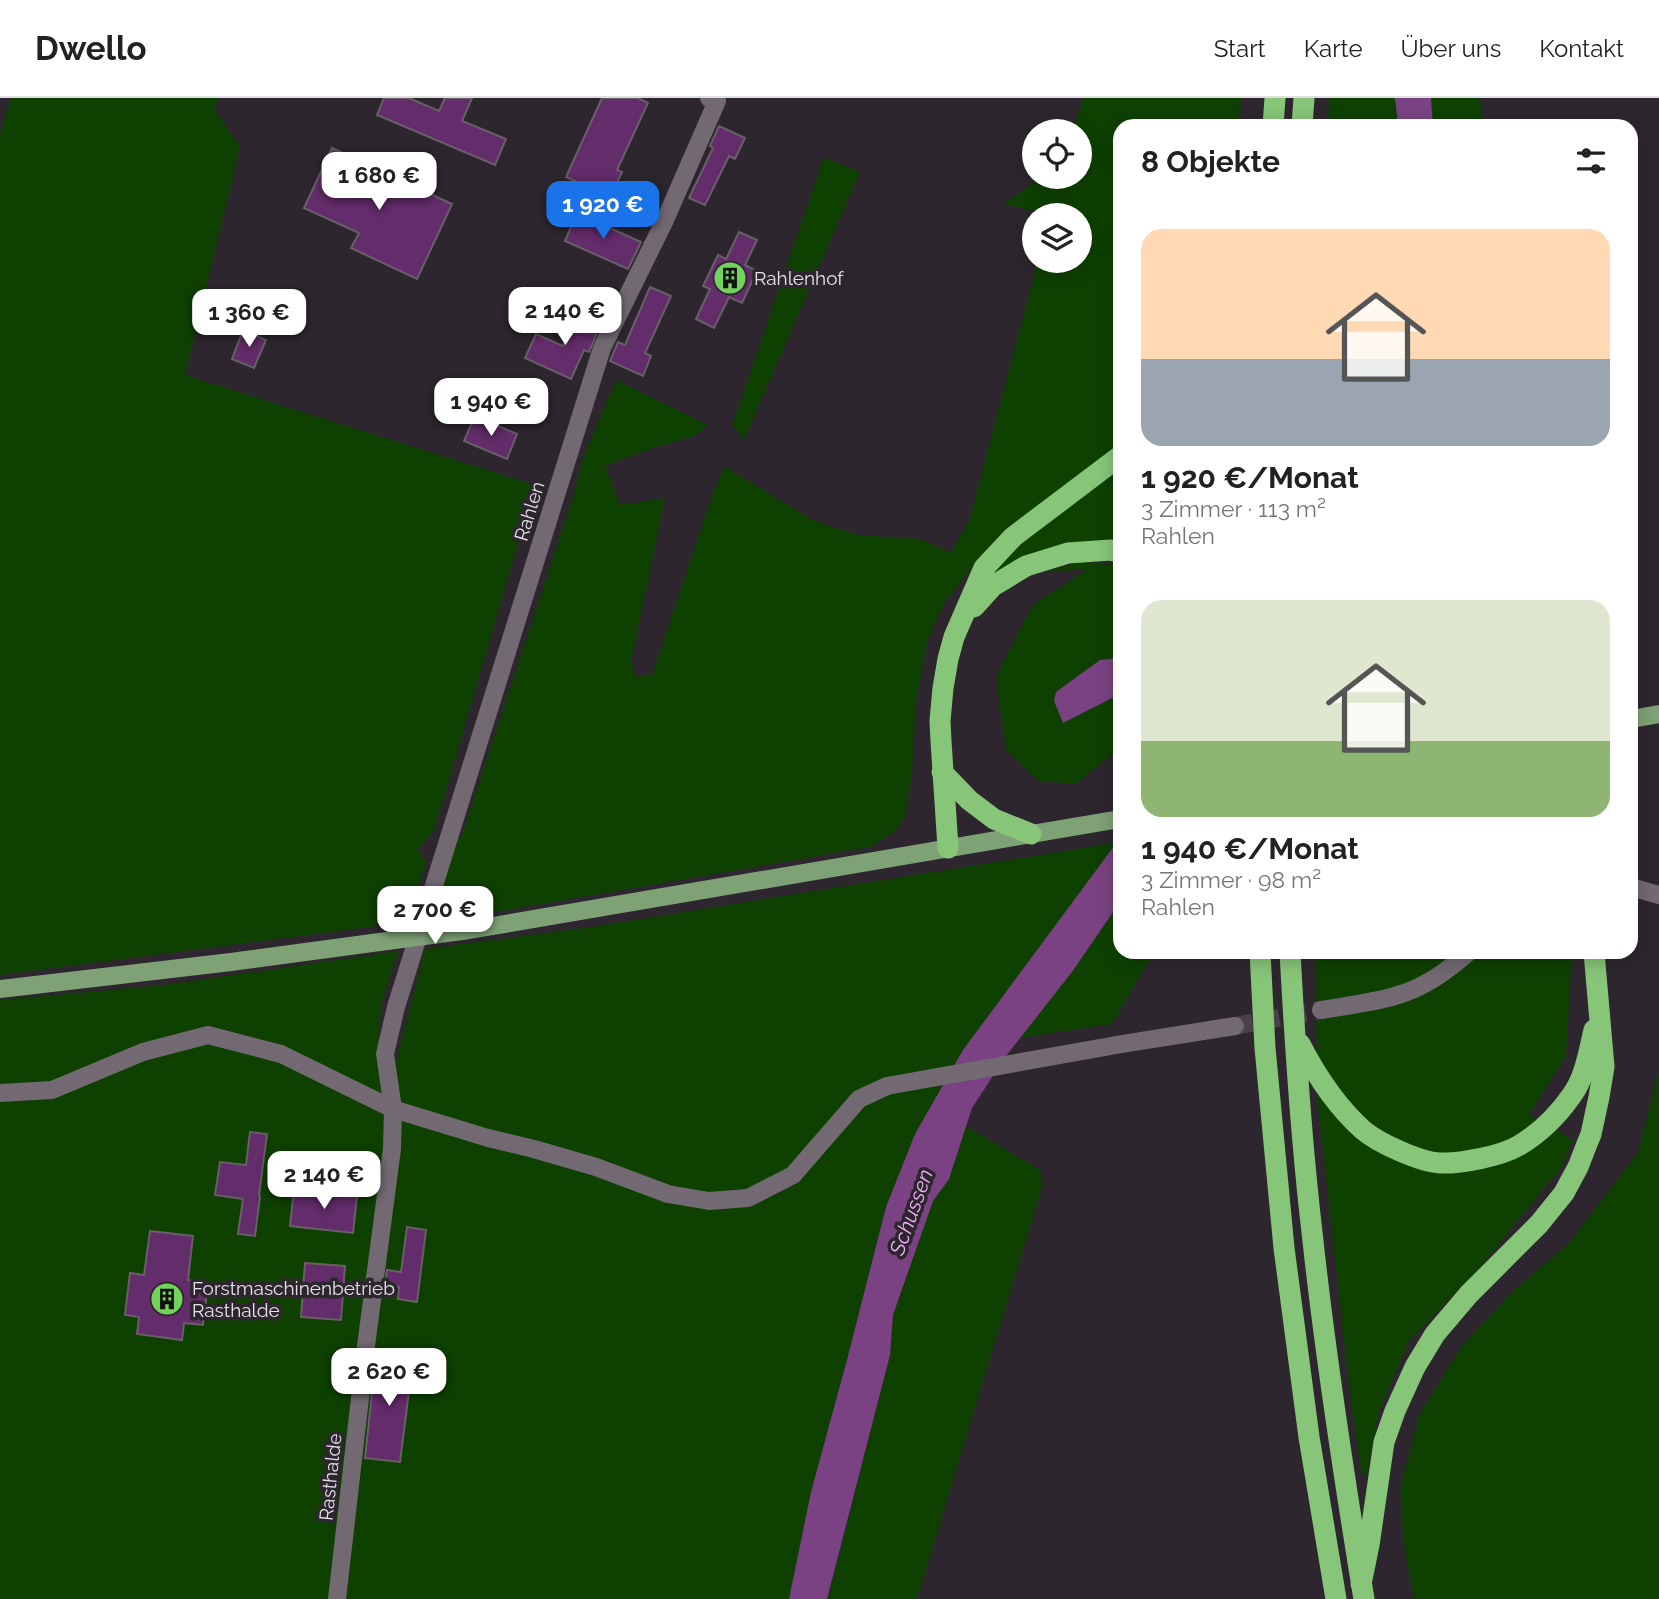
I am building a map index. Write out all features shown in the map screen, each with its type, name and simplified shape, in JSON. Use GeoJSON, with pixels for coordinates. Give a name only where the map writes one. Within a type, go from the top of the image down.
{"type":"FeatureCollection","features":[{"type":"Feature","properties":{"kind":"highway"},"geometry":{"type":"LineString","coordinates":[[1274,119],[1275,98]]}},
{"type":"Feature","properties":{"kind":"highway"},"geometry":{"type":"LineString","coordinates":[[1303,119],[1304,98]]}},
{"type":"Feature","properties":{"kind":"highway"},"geometry":{"type":"LineString","coordinates":[[948,848],[940,722],[943,688],[954,637],[984,568],[1013,537],[1113,461]]}},
{"type":"Feature","properties":{"kind":"highway"},"geometry":{"type":"LineString","coordinates":[[963,619],[993,586],[1026,566],[1068,553],[1113,551]]}},
{"type":"Feature","properties":{"kind":"highway"},"geometry":{"type":"LineString","coordinates":[[942,772],[969,800],[994,818],[1031,834]]}},
{"type":"Feature","properties":{"kind":"highway"},"geometry":{"type":"LineString","coordinates":[[1260,959],[1265,1048],[1289,1289],[1309,1437],[1335,1593]]}},
{"type":"Feature","properties":{"kind":"highway"},"geometry":{"type":"LineString","coordinates":[[1290,959],[1313,1244],[1334,1408],[1362,1546],[1362,1592]]}},
{"type":"Feature","properties":{"kind":"highway"},"geometry":{"type":"LineString","coordinates":[[1362,1546],[1384,1442],[1415,1367],[1435,1334],[1469,1294],[1539,1224],[1564,1192],[1578,1167],[1591,1134],[1604,1067],[1594,959]]}},
{"type":"Feature","properties":{"kind":"highway"},"geometry":{"type":"LineString","coordinates":[[1295,1034],[1313,1068],[1335,1100],[1363,1130],[1395,1150],[1439,1163],[1474,1160],[1517,1147],[1550,1121],[1573,1093],[1587,1060],[1598,1011]]}},
{"type":"Feature","properties":{"kind":"main road"},"geometry":{"type":"LineString","coordinates":[[1638,718],[1659,713]]}},
{"type":"Feature","properties":{"kind":"main road"},"geometry":{"type":"LineString","coordinates":[[0,989],[469,930],[1113,820]]}},
{"type":"Feature","properties":{"kind":"street","name":"Rahlen"},"geometry":{"type":"LineString","coordinates":[[437,873],[602,348],[665,220],[711,113],[716,101],[709,98]]}},
{"type":"Feature","properties":{"kind":"street","name":"Rasthalde"},"geometry":{"type":"LineString","coordinates":[[337,1599],[392,1149],[393,1109],[385,1054],[396,1007],[437,873]]}},
{"type":"Feature","properties":{"kind":"street"},"geometry":{"type":"LineString","coordinates":[[1638,889],[1659,895]]}},
{"type":"Feature","properties":{"kind":"street"},"geometry":{"type":"LineString","coordinates":[[1321,1010],[1396,996],[1424,985],[1461,959]]}},
{"type":"Feature","properties":{"kind":"street"},"geometry":{"type":"LineString","coordinates":[[0,1093],[52,1090],[143,1052],[208,1035],[281,1054],[393,1109],[596,1167],[668,1194],[709,1201],[748,1198],[793,1175],[859,1099],[887,1086],[1235,1026]]}},
{"type":"Feature","properties":{"kind":"green space"},"geometry":{"type":"Polygon","coordinates":[[[11,98],[219,98],[214,109],[240,147],[185,375],[535,485],[434,831],[418,849],[426,862],[409,922],[0,975],[0,133],[11,98]]]}},
{"type":"Feature","properties":{"kind":"green space"},"geometry":{"type":"Polygon","coordinates":[[[1083,98],[1241,98],[1240,119],[1113,119],[1113,551],[993,586],[980,558],[944,603],[927,642],[916,703],[912,773],[905,816],[896,831],[870,847],[432,923],[454,836],[461,838],[573,497],[582,461],[616,380],[708,425],[694,436],[605,466],[620,505],[665,498],[631,662],[636,677],[652,675],[724,466],[814,521],[858,535],[921,539],[951,553],[969,521],[1035,273],[1092,273],[1092,203],[1022,203],[1022,208],[1004,204],[1025,189],[1092,189],[1092,119],[1077,119],[1083,98]]]}},
{"type":"Feature","properties":{"kind":"green space"},"geometry":{"type":"Polygon","coordinates":[[[1329,98],[1480,98],[1483,119],[1328,119],[1329,98]]]}},
{"type":"Feature","properties":{"kind":"green space"},"geometry":{"type":"Polygon","coordinates":[[[824,157],[860,172],[743,442],[740,433],[732,426],[824,157]]]}},
{"type":"Feature","properties":{"kind":"green space"},"geometry":{"type":"Polygon","coordinates":[[[1081,562],[1113,564],[1113,754],[1076,784],[1039,781],[1006,750],[996,677],[1032,606],[1088,569],[1044,572],[1081,562]]]}},
{"type":"Feature","properties":{"kind":"green space"},"geometry":{"type":"Polygon","coordinates":[[[1113,843],[1113,959],[1152,959],[1112,1024],[1012,1039],[963,1050],[915,1134],[886,1207],[811,1492],[789,1599],[0,1599],[0,1000],[164,985],[398,951],[382,1002],[376,1060],[396,1062],[425,949],[591,927],[1113,843]]]}},
{"type":"Feature","properties":{"kind":"green space"},"geometry":{"type":"Polygon","coordinates":[[[1316,959],[1572,959],[1566,1056],[1529,1115],[1573,1140],[1562,1166],[1481,1266],[1409,1341],[1379,1411],[1366,1478],[1361,1471],[1350,1395],[1317,1096],[1316,959]]]}},
{"type":"Feature","properties":{"kind":"green space"},"geometry":{"type":"Polygon","coordinates":[[[1659,1070],[1659,1599],[1414,1599],[1404,1545],[1400,1491],[1419,1416],[1460,1348],[1512,1292],[1568,1244],[1638,1153],[1659,1070]]]}},
{"type":"Feature","properties":{"kind":"green space"},"geometry":{"type":"Polygon","coordinates":[[[966,1126],[1040,1170],[1043,1184],[917,1599],[828,1599],[890,1355],[893,1315],[924,1222],[933,1201],[949,1179],[966,1126]]]}},
{"type":"Feature","properties":{"kind":"water"},"geometry":{"type":"Polygon","coordinates":[[[1395,98],[1431,98],[1432,119],[1397,119],[1395,98]]]}},
{"type":"Feature","properties":{"kind":"water"},"geometry":{"type":"Polygon","coordinates":[[[1113,658],[1113,698],[1063,723],[1054,701],[1056,692],[1100,660],[1113,658]]]}},
{"type":"Feature","properties":{"kind":"water","name":"Schussen"},"geometry":{"type":"Polygon","coordinates":[[[1113,847],[1113,912],[1072,972],[1006,1056],[972,1108],[949,1179],[933,1201],[893,1315],[890,1355],[827,1599],[789,1599],[811,1492],[886,1207],[915,1134],[963,1050],[1113,847]]]}},
{"type":"Feature","properties":{"kind":"building"},"geometry":{"type":"Polygon","coordinates":[[[384,98],[409,98],[439,111],[445,98],[472,98],[462,121],[506,139],[495,165],[377,115],[384,98]]]}},
{"type":"Feature","properties":{"kind":"building"},"geometry":{"type":"Polygon","coordinates":[[[602,98],[638,98],[648,103],[617,170],[622,172],[610,197],[566,177],[602,98]]]}},
{"type":"Feature","properties":{"kind":"building"},"geometry":{"type":"Polygon","coordinates":[[[719,126],[745,138],[735,159],[729,156],[705,205],[689,198],[713,148],[710,146],[719,126]]]}},
{"type":"Feature","properties":{"kind":"building"},"geometry":{"type":"Polygon","coordinates":[[[332,148],[452,204],[417,279],[351,248],[359,233],[304,208],[332,148]]]}},
{"type":"Feature","properties":{"kind":"building"},"geometry":{"type":"Polygon","coordinates":[[[577,213],[641,242],[628,269],[565,241],[577,213]]]}},
{"type":"Feature","properties":{"kind":"building","name":"Rahlenhof"},"geometry":{"type":"Polygon","coordinates":[[[739,232],[757,240],[745,265],[757,271],[742,303],[729,297],[714,328],[696,319],[710,289],[703,286],[718,255],[726,259],[739,232]]]}},
{"type":"Feature","properties":{"kind":"building"},"geometry":{"type":"Polygon","coordinates":[[[650,287],[671,296],[645,353],[651,356],[643,376],[610,361],[618,342],[625,345],[650,287]]]}},
{"type":"Feature","properties":{"kind":"building"},"geometry":{"type":"Polygon","coordinates":[[[579,310],[596,318],[591,330],[597,333],[589,352],[584,350],[571,379],[525,358],[536,334],[563,346],[579,310]]]}},
{"type":"Feature","properties":{"kind":"building"},"geometry":{"type":"Polygon","coordinates":[[[243,330],[266,340],[254,368],[232,359],[243,330]]]}},
{"type":"Feature","properties":{"kind":"building"},"geometry":{"type":"Polygon","coordinates":[[[475,416],[517,434],[507,459],[464,441],[475,416]]]}},
{"type":"Feature","properties":{"kind":"building"},"geometry":{"type":"Polygon","coordinates":[[[250,1132],[267,1134],[255,1236],[238,1234],[243,1199],[215,1195],[220,1162],[246,1165],[250,1132]]]}},
{"type":"Feature","properties":{"kind":"building"},"geometry":{"type":"Polygon","coordinates":[[[294,1189],[357,1196],[353,1233],[290,1226],[294,1189]]]}},
{"type":"Feature","properties":{"kind":"building"},"geometry":{"type":"Polygon","coordinates":[[[407,1227],[426,1230],[417,1302],[398,1299],[399,1287],[385,1285],[387,1270],[401,1272],[407,1227]]]}},
{"type":"Feature","properties":{"kind":"building"},"geometry":{"type":"Polygon","coordinates":[[[150,1231],[193,1236],[188,1280],[208,1283],[203,1325],[184,1323],[182,1340],[137,1334],[139,1317],[125,1315],[130,1273],[144,1275],[150,1231]]]}},
{"type":"Feature","properties":{"kind":"building"},"geometry":{"type":"Polygon","coordinates":[[[305,1263],[345,1266],[341,1320],[301,1317],[305,1263]]]}},
{"type":"Feature","properties":{"kind":"building"},"geometry":{"type":"Polygon","coordinates":[[[376,1355],[413,1360],[400,1462],[365,1458],[376,1355]]]}},
{"type":"Feature","properties":{"kind":"tunnel"},"geometry":{"type":"LineString","coordinates":[[1235,1026],[1321,1010]]}},
{"type":"Feature","properties":{"kind":"place","name":"Rahlenhof"},"geometry":{"type":"Point","coordinates":[730,278]}},
{"type":"Feature","properties":{"kind":"place","name":"Forstmaschinenbetrieb Rasthalde"},"geometry":{"type":"Point","coordinates":[167,1299]}}]}
